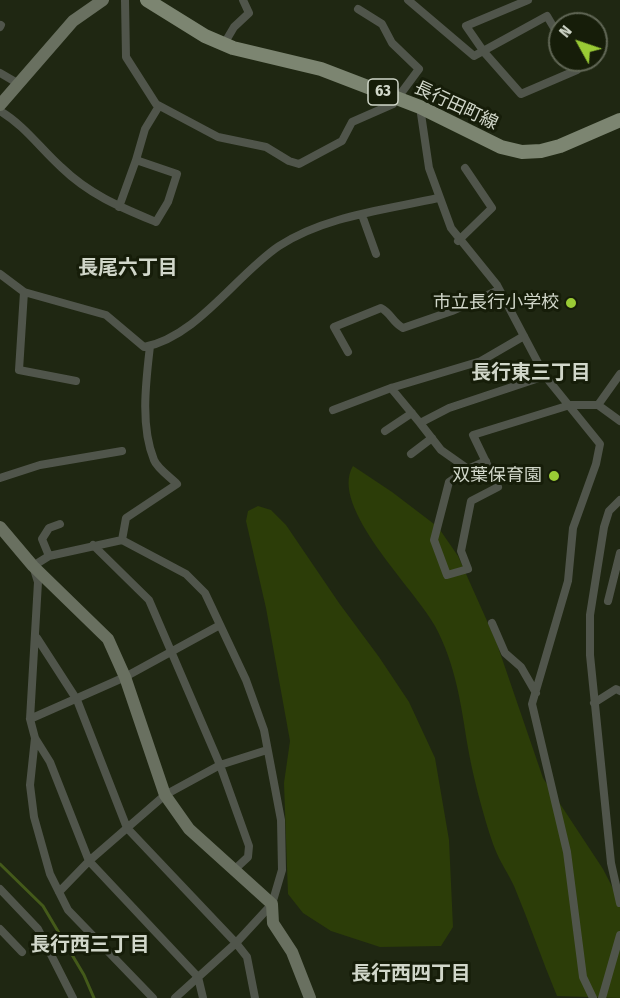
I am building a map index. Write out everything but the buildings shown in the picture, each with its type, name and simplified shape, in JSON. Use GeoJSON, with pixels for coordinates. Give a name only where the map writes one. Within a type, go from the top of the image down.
{"type":"FeatureCollection","features":[{"type":"Feature","properties":{"kind":"main road","name":"長行田町線"},"geometry":{"type":"LineString","coordinates":[[147,0],[205,36],[224,44],[321,69],[420,107],[501,147],[522,152],[560,146],[620,120]]}},
{"type":"Feature","properties":{"kind":"street"},"geometry":{"type":"LineString","coordinates":[[0,105],[73,21],[103,0]]}},
{"type":"Feature","properties":{"kind":"street"},"geometry":{"type":"LineString","coordinates":[[125,0],[126,57],[159,106],[218,137],[266,147],[289,161],[299,164],[342,141],[352,122],[393,104],[418,69],[392,43],[382,24],[358,9]]}},
{"type":"Feature","properties":{"kind":"street"},"geometry":{"type":"LineString","coordinates":[[224,44],[234,27],[249,13],[243,0]]}},
{"type":"Feature","properties":{"kind":"street"},"geometry":{"type":"LineString","coordinates":[[408,0],[474,56],[548,15]]}},
{"type":"Feature","properties":{"kind":"street"},"geometry":{"type":"LineString","coordinates":[[528,0],[466,26],[484,52],[521,94],[572,72]]}},
{"type":"Feature","properties":{"kind":"street"},"geometry":{"type":"LineString","coordinates":[[0,73],[19,84]]}},
{"type":"Feature","properties":{"kind":"street"},"geometry":{"type":"LineString","coordinates":[[119,207],[145,129],[159,106]]}},
{"type":"Feature","properties":{"kind":"street"},"geometry":{"type":"LineString","coordinates":[[420,107],[429,168],[438,198],[458,241],[499,290],[545,376],[600,444],[596,464],[573,528],[568,581],[532,704],[567,852],[583,977],[593,998]]}},
{"type":"Feature","properties":{"kind":"street"},"geometry":{"type":"LineString","coordinates":[[0,111],[14,119],[62,168],[103,201],[156,222],[168,202],[177,174],[136,160]]}},
{"type":"Feature","properties":{"kind":"street"},"geometry":{"type":"LineString","coordinates":[[458,241],[492,208],[465,168]]}},
{"type":"Feature","properties":{"kind":"street"},"geometry":{"type":"LineString","coordinates":[[0,274],[24,292],[106,315],[144,347],[150,346],[172,336],[211,307],[279,246],[325,225],[438,198]]}},
{"type":"Feature","properties":{"kind":"street"},"geometry":{"type":"LineString","coordinates":[[362,215],[376,254]]}},
{"type":"Feature","properties":{"kind":"street"},"geometry":{"type":"LineString","coordinates":[[348,352],[334,327],[381,308],[388,312],[394,323],[402,328],[452,311],[499,290]]}},
{"type":"Feature","properties":{"kind":"street"},"geometry":{"type":"LineString","coordinates":[[24,292],[19,370],[76,381]]}},
{"type":"Feature","properties":{"kind":"street"},"geometry":{"type":"LineString","coordinates":[[333,410],[391,388],[482,361],[524,336]]}},
{"type":"Feature","properties":{"kind":"street"},"geometry":{"type":"LineString","coordinates":[[122,540],[126,518],[177,484],[154,461],[144,394],[150,346]]}},
{"type":"Feature","properties":{"kind":"street"},"geometry":{"type":"LineString","coordinates":[[598,405],[620,374]]}},
{"type":"Feature","properties":{"kind":"street"},"geometry":{"type":"LineString","coordinates":[[420,423],[449,408],[545,376]]}},
{"type":"Feature","properties":{"kind":"street"},"geometry":{"type":"LineString","coordinates":[[391,388],[441,450],[468,469]]}},
{"type":"Feature","properties":{"kind":"street"},"geometry":{"type":"LineString","coordinates":[[486,461],[468,469],[449,482],[434,540],[447,575],[468,569],[461,551],[471,501],[498,487],[486,461],[473,435],[570,405],[598,405],[620,421]]}},
{"type":"Feature","properties":{"kind":"street"},"geometry":{"type":"LineString","coordinates":[[385,430],[412,413]]}},
{"type":"Feature","properties":{"kind":"street"},"geometry":{"type":"LineString","coordinates":[[411,454],[432,438]]}},
{"type":"Feature","properties":{"kind":"street"},"geometry":{"type":"LineString","coordinates":[[0,478],[40,465],[122,451]]}},
{"type":"Feature","properties":{"kind":"street"},"geometry":{"type":"LineString","coordinates":[[620,500],[609,511],[604,527],[590,615],[590,655],[594,703],[620,903]]}},
{"type":"Feature","properties":{"kind":"street"},"geometry":{"type":"LineString","coordinates":[[49,556],[42,539],[50,528],[60,524]]}},
{"type":"Feature","properties":{"kind":"street"},"geometry":{"type":"LineString","coordinates":[[0,527],[33,566],[108,639],[125,677],[165,795],[189,829],[272,904]]}},
{"type":"Feature","properties":{"kind":"street"},"geometry":{"type":"LineString","coordinates":[[33,566],[49,556],[122,540],[186,574],[206,592],[246,680],[264,730],[281,820],[282,870],[272,904],[273,923],[292,952],[310,998]]}},
{"type":"Feature","properties":{"kind":"street"},"geometry":{"type":"LineString","coordinates":[[93,545],[149,600],[220,765],[249,846],[248,857],[234,870]]}},
{"type":"Feature","properties":{"kind":"street"},"geometry":{"type":"LineString","coordinates":[[608,601],[620,553]]}},
{"type":"Feature","properties":{"kind":"street"},"geometry":{"type":"LineString","coordinates":[[33,566],[39,582],[30,719],[35,738],[50,762],[89,861],[198,977],[203,998]]}},
{"type":"Feature","properties":{"kind":"street"},"geometry":{"type":"LineString","coordinates":[[492,623],[506,653],[521,667],[536,693]]}},
{"type":"Feature","properties":{"kind":"street"},"geometry":{"type":"LineString","coordinates":[[30,719],[125,677],[220,625]]}},
{"type":"Feature","properties":{"kind":"street"},"geometry":{"type":"LineString","coordinates":[[37,638],[77,700],[127,828],[236,943],[246,957],[255,998]]}},
{"type":"Feature","properties":{"kind":"street"},"geometry":{"type":"LineString","coordinates":[[594,703],[616,689],[620,691]]}},
{"type":"Feature","properties":{"kind":"street"},"geometry":{"type":"LineString","coordinates":[[35,738],[30,785],[34,817],[50,874],[68,910],[153,998]]}},
{"type":"Feature","properties":{"kind":"street"},"geometry":{"type":"LineString","coordinates":[[59,892],[89,861],[165,795],[220,765],[267,750]]}},
{"type":"Feature","properties":{"kind":"street"},"geometry":{"type":"LineString","coordinates":[[0,889],[38,929],[73,998]]}},
{"type":"Feature","properties":{"kind":"street"},"geometry":{"type":"LineString","coordinates":[[175,998],[236,943],[272,904]]}},
{"type":"Feature","properties":{"kind":"street"},"geometry":{"type":"LineString","coordinates":[[0,929],[22,952]]}},
{"type":"Feature","properties":{"kind":"street"},"geometry":{"type":"LineString","coordinates":[[602,998],[620,935]]}},
{"type":"Feature","properties":{"kind":"green space"},"geometry":{"type":"Polygon","coordinates":[[[353,466],[438,527],[458,556],[496,641],[543,778],[603,869],[620,902],[620,998],[557,996],[514,886],[497,854],[487,826],[448,655],[425,610],[363,525],[353,503],[349,483],[353,466]]]}},
{"type":"Feature","properties":{"kind":"green space"},"geometry":{"type":"Polygon","coordinates":[[[258,506],[271,510],[286,525],[379,657],[409,702],[435,758],[449,840],[453,927],[441,946],[380,947],[331,931],[303,913],[288,894],[284,783],[290,741],[266,608],[246,521],[248,511],[258,506]]]}},
{"type":"Feature","properties":{"kind":"waterway"},"geometry":{"type":"LineString","coordinates":[[0,864],[43,906],[84,975],[94,998]]}},
{"type":"Feature","properties":{"kind":"place","name":"市立長行小学校"},"geometry":{"type":"Point","coordinates":[571,303]}},
{"type":"Feature","properties":{"kind":"place","name":"双葉保育園"},"geometry":{"type":"Point","coordinates":[554,476]}},
{"type":"Feature","properties":{"kind":"district","name":"長尾六丁目"},"geometry":{"type":"Point","coordinates":[128,268]}},
{"type":"Feature","properties":{"kind":"district","name":"長行東三丁目"},"geometry":{"type":"Point","coordinates":[531,373]}},
{"type":"Feature","properties":{"kind":"district","name":"長行西三丁目"},"geometry":{"type":"Point","coordinates":[90,945]}},
{"type":"Feature","properties":{"kind":"district","name":"長行西四丁目"},"geometry":{"type":"Point","coordinates":[411,974]}}]}
